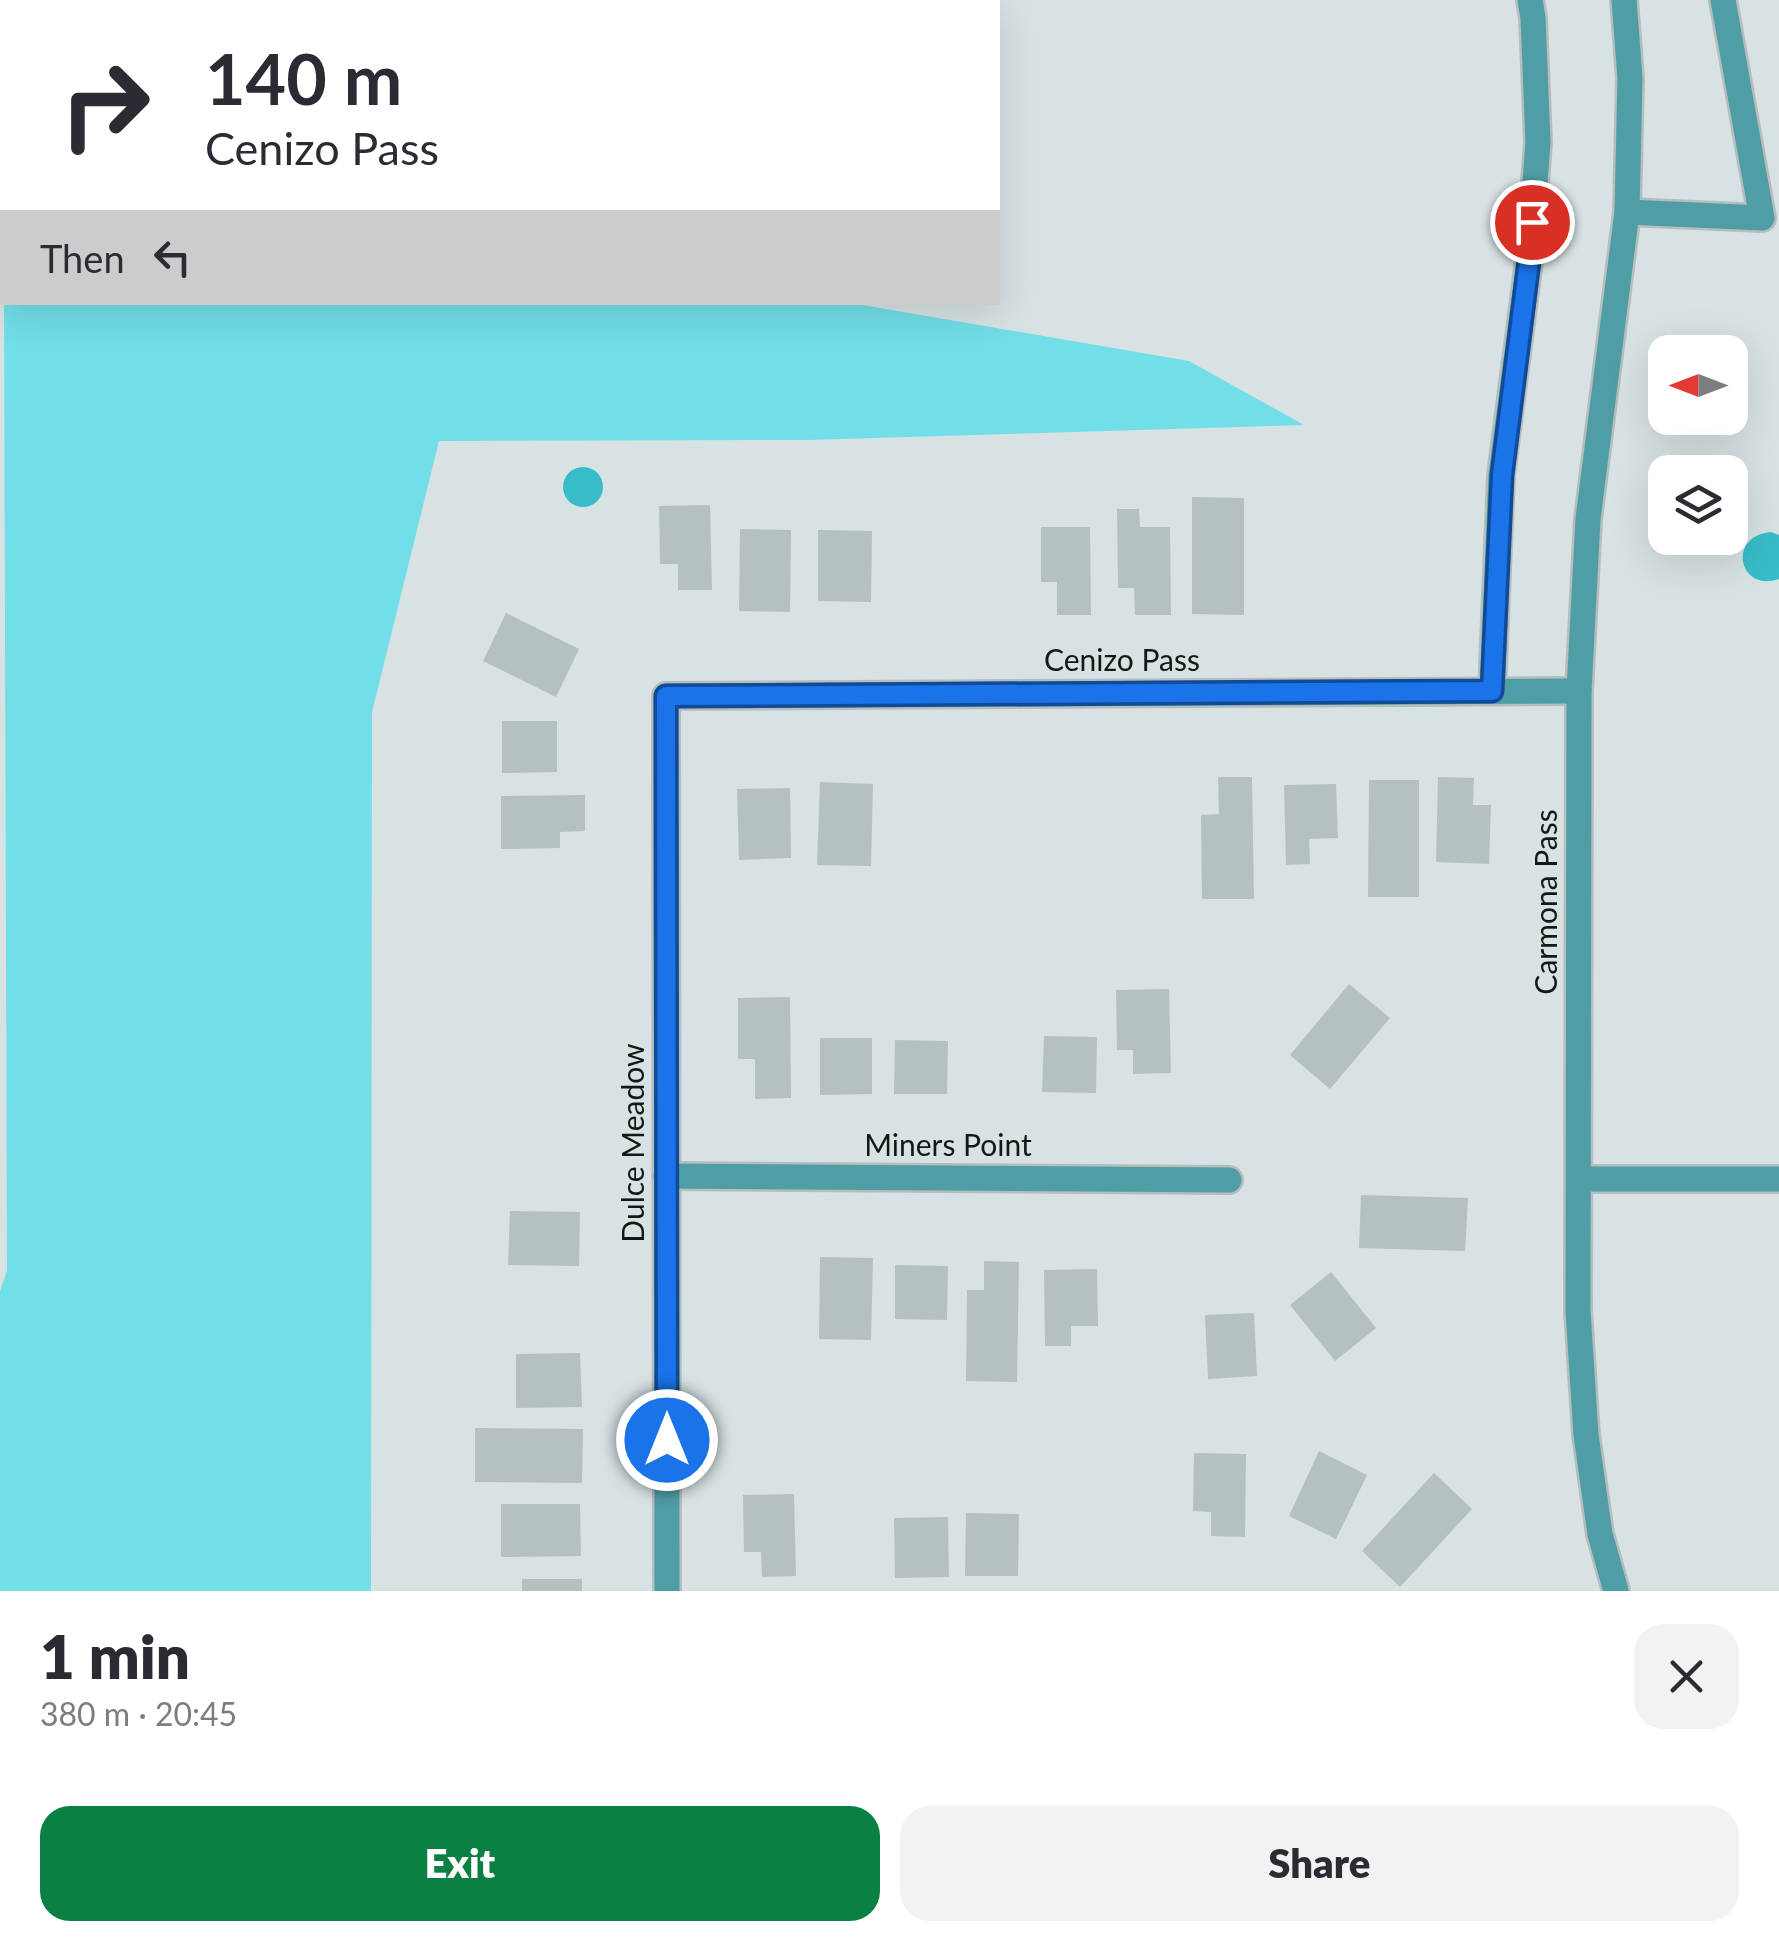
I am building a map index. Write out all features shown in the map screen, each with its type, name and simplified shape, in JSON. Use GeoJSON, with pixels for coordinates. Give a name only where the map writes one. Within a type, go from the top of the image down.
{"type":"FeatureCollection","features":[{"type":"Feature","properties":{"kind":"street"},"geometry":{"type":"LineString","coordinates":[[1492,691],[1502,475],[1529,261],[1538,142],[1530,0]]}},
{"type":"Feature","properties":{"kind":"street","name":"Carmona Pass"},"geometry":{"type":"LineString","coordinates":[[1616,1591],[1600,1534],[1586,1435],[1578,1311],[1580,691],[1588,519],[1627,212],[1630,78],[1624,0]]}},
{"type":"Feature","properties":{"kind":"street"},"geometry":{"type":"LineString","coordinates":[[1627,212],[1762,218],[1723,0]]}},
{"type":"Feature","properties":{"kind":"street","name":"Cenizo Pass"},"geometry":{"type":"LineString","coordinates":[[666,696],[1580,691]]}},
{"type":"Feature","properties":{"kind":"street","name":"Dulce Meadow"},"geometry":{"type":"LineString","coordinates":[[666,696],[667,1591]]}},
{"type":"Feature","properties":{"kind":"street","name":"Miners Point"},"geometry":{"type":"LineString","coordinates":[[666,1176],[1229,1180]]}},
{"type":"Feature","properties":{"kind":"street"},"geometry":{"type":"LineString","coordinates":[[1579,1179],[1779,1179]]}},
{"type":"Feature","properties":{"kind":"shaded area"},"geometry":{"type":"Polygon","coordinates":[[[4,305],[863,305],[1189,361],[1304,425],[807,440],[439,441],[372,712],[371,1591],[0,1591],[0,1291],[7,1271],[4,305]]]}},
{"type":"Feature","properties":{"kind":"shaded area"},"geometry":{"type":"Polygon","coordinates":[[[583,467],[597,473],[603,487],[597,501],[583,507],[569,501],[563,487],[569,473],[583,467]]]}},
{"type":"Feature","properties":{"kind":"shaded area"},"geometry":{"type":"Polygon","coordinates":[[[1771,532],[1779,535],[1779,579],[1765,581],[1747,571],[1743,555],[1748,555],[1748,543],[1771,532]]]}},
{"type":"Feature","properties":{"kind":"building"},"geometry":{"type":"Polygon","coordinates":[[[1192,497],[1244,498],[1244,615],[1192,614],[1192,497]]]}},
{"type":"Feature","properties":{"kind":"building"},"geometry":{"type":"Polygon","coordinates":[[[710,505],[712,590],[678,590],[678,564],[660,564],[659,506],[710,505]]]}},
{"type":"Feature","properties":{"kind":"building"},"geometry":{"type":"Polygon","coordinates":[[[1117,509],[1139,509],[1140,527],[1170,527],[1171,615],[1135,615],[1134,588],[1118,588],[1117,509]]]}},
{"type":"Feature","properties":{"kind":"building"},"geometry":{"type":"Polygon","coordinates":[[[1041,527],[1090,527],[1091,615],[1057,615],[1057,582],[1041,582],[1041,527]]]}},
{"type":"Feature","properties":{"kind":"building"},"geometry":{"type":"Polygon","coordinates":[[[740,529],[791,530],[790,612],[739,611],[740,529]]]}},
{"type":"Feature","properties":{"kind":"building"},"geometry":{"type":"Polygon","coordinates":[[[818,530],[872,531],[871,602],[818,601],[818,530]]]}},
{"type":"Feature","properties":{"kind":"building"},"geometry":{"type":"Polygon","coordinates":[[[506,613],[579,649],[556,697],[483,661],[506,613]]]}},
{"type":"Feature","properties":{"kind":"building"},"geometry":{"type":"Polygon","coordinates":[[[502,721],[557,721],[557,772],[502,773],[502,721]]]}},
{"type":"Feature","properties":{"kind":"building"},"geometry":{"type":"Polygon","coordinates":[[[1218,777],[1252,777],[1254,899],[1202,899],[1201,815],[1219,814],[1218,777]]]}},
{"type":"Feature","properties":{"kind":"building"},"geometry":{"type":"Polygon","coordinates":[[[1438,777],[1474,778],[1473,805],[1491,805],[1489,864],[1436,862],[1438,777]]]}},
{"type":"Feature","properties":{"kind":"building"},"geometry":{"type":"Polygon","coordinates":[[[1369,780],[1419,780],[1419,897],[1368,897],[1369,780]]]}},
{"type":"Feature","properties":{"kind":"building"},"geometry":{"type":"Polygon","coordinates":[[[820,782],[873,784],[871,866],[817,865],[820,782]]]}},
{"type":"Feature","properties":{"kind":"building"},"geometry":{"type":"Polygon","coordinates":[[[1336,784],[1338,838],[1309,839],[1310,864],[1286,865],[1284,785],[1336,784]]]}},
{"type":"Feature","properties":{"kind":"building"},"geometry":{"type":"Polygon","coordinates":[[[790,788],[791,858],[739,860],[737,789],[790,788]]]}},
{"type":"Feature","properties":{"kind":"building"},"geometry":{"type":"Polygon","coordinates":[[[585,795],[585,831],[560,832],[560,848],[501,849],[501,796],[585,795]]]}},
{"type":"Feature","properties":{"kind":"building"},"geometry":{"type":"Polygon","coordinates":[[[1349,984],[1390,1018],[1330,1089],[1290,1055],[1349,984]]]}},
{"type":"Feature","properties":{"kind":"building"},"geometry":{"type":"Polygon","coordinates":[[[1169,989],[1171,1073],[1133,1074],[1133,1050],[1117,1050],[1116,990],[1169,989]]]}},
{"type":"Feature","properties":{"kind":"building"},"geometry":{"type":"Polygon","coordinates":[[[790,997],[791,1098],[755,1099],[755,1059],[738,1059],[738,998],[790,997]]]}},
{"type":"Feature","properties":{"kind":"building"},"geometry":{"type":"Polygon","coordinates":[[[1044,1036],[1097,1037],[1096,1093],[1042,1092],[1044,1036]]]}},
{"type":"Feature","properties":{"kind":"building"},"geometry":{"type":"Polygon","coordinates":[[[820,1038],[872,1038],[872,1094],[820,1095],[820,1038]]]}},
{"type":"Feature","properties":{"kind":"building"},"geometry":{"type":"Polygon","coordinates":[[[895,1040],[948,1041],[947,1094],[894,1094],[895,1040]]]}},
{"type":"Feature","properties":{"kind":"building"},"geometry":{"type":"Polygon","coordinates":[[[1361,1195],[1468,1198],[1465,1251],[1359,1248],[1361,1195]]]}},
{"type":"Feature","properties":{"kind":"building"},"geometry":{"type":"Polygon","coordinates":[[[510,1211],[580,1212],[579,1266],[508,1265],[510,1211]]]}},
{"type":"Feature","properties":{"kind":"building"},"geometry":{"type":"Polygon","coordinates":[[[820,1257],[873,1258],[871,1340],[819,1339],[820,1257]]]}},
{"type":"Feature","properties":{"kind":"building"},"geometry":{"type":"Polygon","coordinates":[[[984,1261],[1019,1262],[1017,1382],[966,1381],[967,1290],[984,1290],[984,1261]]]}},
{"type":"Feature","properties":{"kind":"building"},"geometry":{"type":"Polygon","coordinates":[[[895,1265],[948,1266],[947,1320],[895,1319],[895,1265]]]}},
{"type":"Feature","properties":{"kind":"building"},"geometry":{"type":"Polygon","coordinates":[[[1097,1269],[1098,1326],[1071,1326],[1071,1346],[1045,1346],[1044,1270],[1097,1269]]]}},
{"type":"Feature","properties":{"kind":"building"},"geometry":{"type":"Polygon","coordinates":[[[1331,1272],[1376,1328],[1335,1361],[1290,1305],[1331,1272]]]}},
{"type":"Feature","properties":{"kind":"building"},"geometry":{"type":"Polygon","coordinates":[[[1254,1313],[1257,1376],[1208,1379],[1205,1315],[1254,1313]]]}},
{"type":"Feature","properties":{"kind":"building"},"geometry":{"type":"Polygon","coordinates":[[[580,1353],[582,1407],[516,1408],[516,1354],[580,1353]]]}},
{"type":"Feature","properties":{"kind":"building"},"geometry":{"type":"Polygon","coordinates":[[[475,1428],[583,1429],[582,1483],[475,1482],[475,1428]]]}},
{"type":"Feature","properties":{"kind":"building"},"geometry":{"type":"Polygon","coordinates":[[[1319,1451],[1367,1475],[1336,1539],[1289,1516],[1319,1451]]]}},
{"type":"Feature","properties":{"kind":"building"},"geometry":{"type":"Polygon","coordinates":[[[1194,1453],[1246,1454],[1245,1537],[1211,1536],[1211,1512],[1193,1511],[1194,1453]]]}},
{"type":"Feature","properties":{"kind":"building"},"geometry":{"type":"Polygon","coordinates":[[[1434,1473],[1472,1509],[1400,1587],[1362,1551],[1434,1473]]]}},
{"type":"Feature","properties":{"kind":"building"},"geometry":{"type":"Polygon","coordinates":[[[794,1494],[796,1576],[762,1577],[761,1552],[744,1552],[743,1495],[794,1494]]]}},
{"type":"Feature","properties":{"kind":"building"},"geometry":{"type":"Polygon","coordinates":[[[501,1504],[580,1504],[581,1556],[501,1557],[501,1504]]]}},
{"type":"Feature","properties":{"kind":"building"},"geometry":{"type":"Polygon","coordinates":[[[966,1513],[1019,1514],[1018,1576],[965,1576],[966,1513]]]}},
{"type":"Feature","properties":{"kind":"building"},"geometry":{"type":"Polygon","coordinates":[[[948,1517],[949,1577],[895,1578],[894,1518],[948,1517]]]}},
{"type":"Feature","properties":{"kind":"building"},"geometry":{"type":"Polygon","coordinates":[[[522,1579],[582,1579],[582,1591],[522,1591],[522,1579]]]}},
{"type":"Feature","properties":{"kind":"route"},"geometry":{"type":"LineString","coordinates":[[667,1440],[666,696],[1492,691],[1502,475],[1532,222]]}}]}
